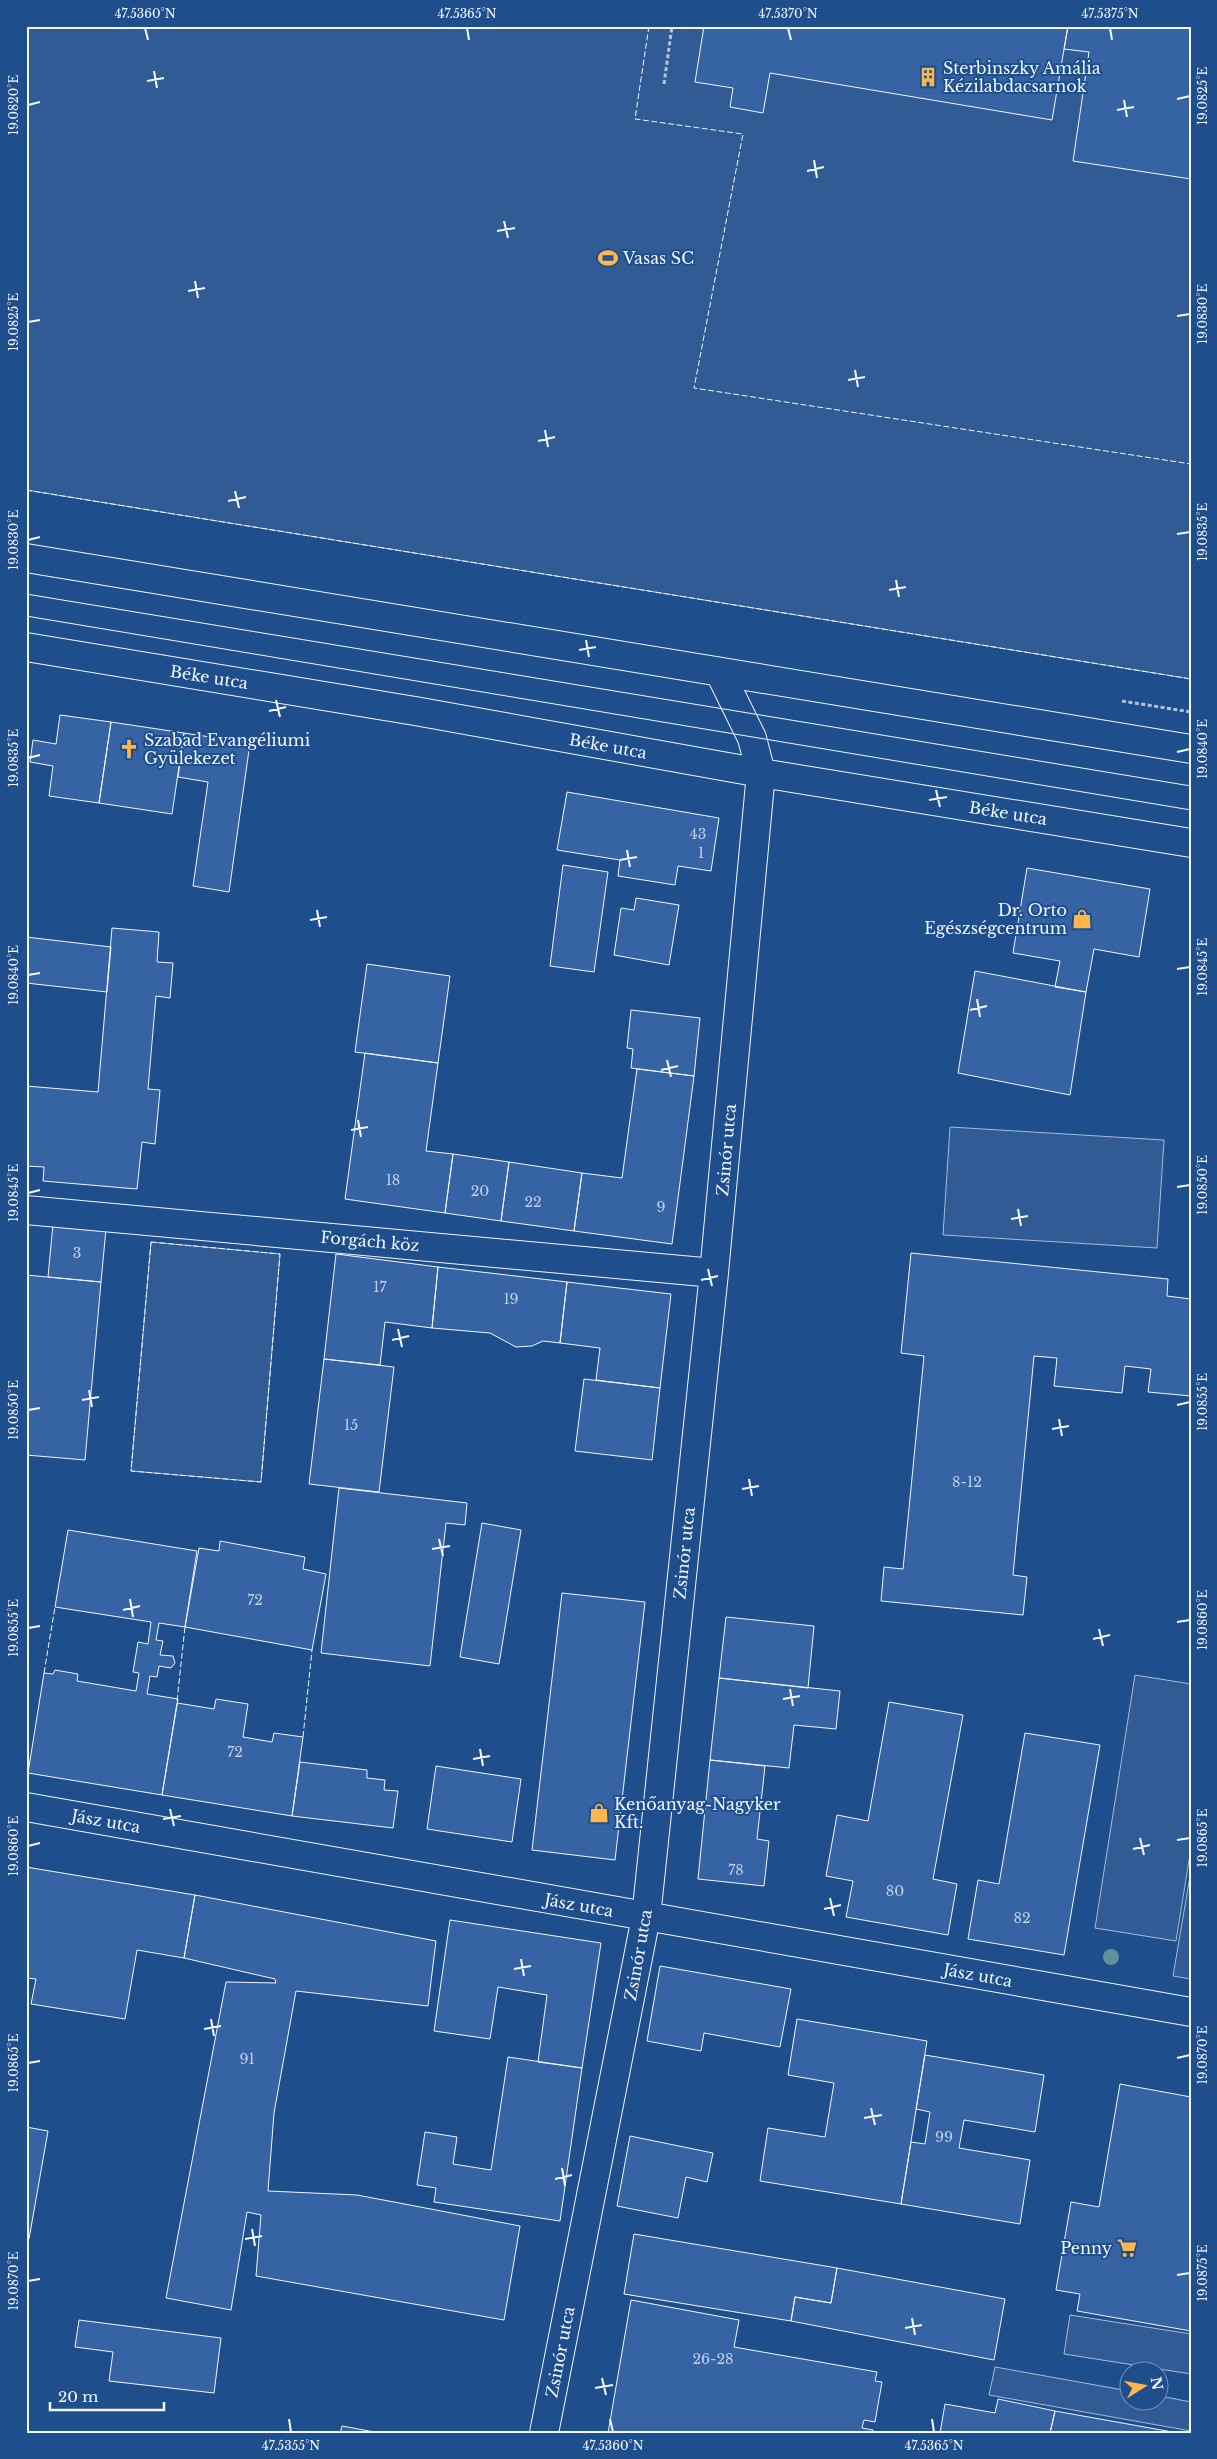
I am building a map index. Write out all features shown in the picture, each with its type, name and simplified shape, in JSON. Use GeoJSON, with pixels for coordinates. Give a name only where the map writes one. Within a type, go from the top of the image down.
{"type":"FeatureCollection","features":[{"type":"Feature","properties":{"kind":"street"},"geometry":{"type":"LineString","coordinates":[[26,558],[1191,749]]}},
{"type":"Feature","properties":{"kind":"street","name":"Béke utca"},"geometry":{"type":"LineString","coordinates":[[26,646],[415,711],[761,773],[1191,843]]}},
{"type":"Feature","properties":{"kind":"street","name":"Zsinór utca"},"geometry":{"type":"LineString","coordinates":[[544,2433],[646,1917],[714,1273],[761,773],[752,738],[720,673]]}},
{"type":"Feature","properties":{"kind":"street","name":"Forgách köz"},"geometry":{"type":"LineString","coordinates":[[26,1210],[714,1273]]}},
{"type":"Feature","properties":{"kind":"street","name":"Jász utca"},"geometry":{"type":"LineString","coordinates":[[26,1807],[1191,2012]]}},
{"type":"Feature","properties":{"kind":"path"},"geometry":{"type":"LineString","coordinates":[[664,84],[672,26]]}},
{"type":"Feature","properties":{"kind":"shaded area","name":"Vasas SC"},"geometry":{"type":"Polygon","coordinates":[[[26,26],[1191,26],[1191,679],[26,490],[26,26]]]}},
{"type":"Feature","properties":{"kind":"shaded area"},"geometry":{"type":"Polygon","coordinates":[[[950,1127],[1164,1140],[1157,1248],[943,1235],[950,1127]]]}},
{"type":"Feature","properties":{"kind":"shaded area"},"geometry":{"type":"Polygon","coordinates":[[[151,1242],[280,1254],[261,1482],[131,1471],[151,1242]]]}},
{"type":"Feature","properties":{"kind":"shaded area"},"geometry":{"type":"Polygon","coordinates":[[[1135,1675],[1191,1684],[1191,1848],[1176,1941],[1095,1928],[1135,1675]]]}},
{"type":"Feature","properties":{"kind":"shaded area"},"geometry":{"type":"Polygon","coordinates":[[[1191,1870],[1191,1979],[1173,1976],[1191,1870]]]}},
{"type":"Feature","properties":{"kind":"shaded area"},"geometry":{"type":"Polygon","coordinates":[[[1070,2315],[1191,2334],[1191,2374],[1170,2371],[1170,2362],[1120,2363],[1064,2354],[1070,2315]]]}},
{"type":"Feature","properties":{"kind":"shaded area"},"geometry":{"type":"Polygon","coordinates":[[[995,2367],[1120,2389],[1120,2412],[1170,2412],[1170,2398],[1191,2402],[1191,2431],[989,2395],[995,2367]]]}},
{"type":"Feature","properties":{"kind":"building","name":"Sterbinszky Amália Kézilabdacsarnok"},"geometry":{"type":"Polygon","coordinates":[[[704,26],[1068,26],[1052,120],[770,73],[763,113],[730,107],[733,88],[695,82],[704,26]]]}},
{"type":"Feature","properties":{"kind":"building"},"geometry":{"type":"Polygon","coordinates":[[[1068,26],[1191,26],[1191,179],[1073,161],[1089,52],[1064,49],[1068,26]]]}},
{"type":"Feature","properties":{"kind":"building"},"geometry":{"type":"Polygon","coordinates":[[[60,715],[111,722],[99,803],[49,796],[53,766],[30,762],[33,740],[56,744],[60,715]]]}},
{"type":"Feature","properties":{"kind":"building"},"geometry":{"type":"Polygon","coordinates":[[[111,722],[184,733],[172,814],[99,803],[111,722]]]}},
{"type":"Feature","properties":{"kind":"building"},"geometry":{"type":"Polygon","coordinates":[[[184,733],[250,743],[229,892],[193,886],[208,782],[178,777],[184,733]]]}},
{"type":"Feature","properties":{"kind":"building"},"geometry":{"type":"Polygon","coordinates":[[[567,792],[719,818],[711,871],[678,866],[675,885],[618,876],[620,860],[557,850],[567,792]]]}},
{"type":"Feature","properties":{"kind":"building"},"geometry":{"type":"Polygon","coordinates":[[[563,865],[608,872],[594,972],[550,966],[563,865]]]}},
{"type":"Feature","properties":{"kind":"building","name":"Dr. Orto Egészségcentrum"},"geometry":{"type":"Polygon","coordinates":[[[1027,868],[1150,889],[1139,957],[1094,949],[1086,992],[1055,987],[1060,961],[1013,953],[1027,868]]]}},
{"type":"Feature","properties":{"kind":"building"},"geometry":{"type":"Polygon","coordinates":[[[636,898],[679,905],[669,965],[614,955],[621,908],[634,910],[636,898]]]}},
{"type":"Feature","properties":{"kind":"building"},"geometry":{"type":"Polygon","coordinates":[[[112,928],[159,932],[157,962],[173,963],[170,998],[156,996],[148,1089],[160,1090],[155,1144],[142,1142],[137,1189],[43,1181],[44,1167],[26,1166],[26,1086],[98,1092],[112,928]]]}},
{"type":"Feature","properties":{"kind":"building"},"geometry":{"type":"Polygon","coordinates":[[[26,937],[111,947],[107,992],[26,983],[26,937]]]}},
{"type":"Feature","properties":{"kind":"building"},"geometry":{"type":"Polygon","coordinates":[[[367,964],[450,976],[438,1063],[355,1052],[367,964]]]}},
{"type":"Feature","properties":{"kind":"building"},"geometry":{"type":"Polygon","coordinates":[[[975,971],[1086,992],[1070,1095],[958,1073],[975,971]]]}},
{"type":"Feature","properties":{"kind":"building"},"geometry":{"type":"Polygon","coordinates":[[[631,1010],[700,1018],[694,1076],[631,1068],[633,1049],[627,1048],[631,1010]]]}},
{"type":"Feature","properties":{"kind":"building"},"geometry":{"type":"Polygon","coordinates":[[[365,1053],[438,1063],[426,1151],[453,1154],[445,1213],[345,1199],[365,1053]]]}},
{"type":"Feature","properties":{"kind":"building"},"geometry":{"type":"Polygon","coordinates":[[[637,1069],[694,1076],[672,1244],[574,1231],[582,1173],[622,1178],[637,1069]]]}},
{"type":"Feature","properties":{"kind":"building"},"geometry":{"type":"Polygon","coordinates":[[[453,1154],[509,1162],[501,1221],[445,1213],[453,1154]]]}},
{"type":"Feature","properties":{"kind":"building"},"geometry":{"type":"Polygon","coordinates":[[[509,1162],[582,1173],[574,1231],[501,1221],[509,1162]]]}},
{"type":"Feature","properties":{"kind":"building"},"geometry":{"type":"Polygon","coordinates":[[[53,1224],[106,1229],[101,1282],[48,1277],[53,1224]]]}},
{"type":"Feature","properties":{"kind":"building"},"geometry":{"type":"Polygon","coordinates":[[[911,1253],[1168,1279],[1167,1296],[1191,1299],[1191,1396],[1148,1392],[1151,1369],[1125,1366],[1122,1393],[1054,1386],[1057,1358],[1034,1356],[1013,1575],[1027,1577],[1023,1615],[881,1601],[884,1567],[903,1569],[924,1356],[901,1353],[911,1253]]]}},
{"type":"Feature","properties":{"kind":"building"},"geometry":{"type":"Polygon","coordinates":[[[336,1254],[438,1267],[432,1328],[385,1322],[380,1365],[324,1359],[336,1254]]]}},
{"type":"Feature","properties":{"kind":"building"},"geometry":{"type":"Polygon","coordinates":[[[438,1267],[567,1282],[560,1343],[543,1341],[532,1346],[516,1347],[490,1333],[432,1328],[438,1267]]]}},
{"type":"Feature","properties":{"kind":"building"},"geometry":{"type":"Polygon","coordinates":[[[26,1275],[101,1282],[85,1460],[26,1455],[26,1275]]]}},
{"type":"Feature","properties":{"kind":"building"},"geometry":{"type":"Polygon","coordinates":[[[567,1282],[671,1294],[660,1388],[596,1380],[600,1348],[560,1343],[567,1282]]]}},
{"type":"Feature","properties":{"kind":"building"},"geometry":{"type":"Polygon","coordinates":[[[324,1359],[394,1367],[379,1492],[309,1484],[324,1359]]]}},
{"type":"Feature","properties":{"kind":"building"},"geometry":{"type":"Polygon","coordinates":[[[584,1379],[660,1388],[652,1460],[575,1451],[584,1379]]]}},
{"type":"Feature","properties":{"kind":"building"},"geometry":{"type":"Polygon","coordinates":[[[339,1488],[467,1503],[465,1525],[446,1523],[430,1666],[321,1653],[339,1488]]]}},
{"type":"Feature","properties":{"kind":"building"},"geometry":{"type":"Polygon","coordinates":[[[482,1523],[521,1530],[499,1664],[460,1657],[482,1523]]]}},
{"type":"Feature","properties":{"kind":"building"},"geometry":{"type":"Polygon","coordinates":[[[68,1530],[197,1551],[185,1627],[159,1623],[156,1640],[163,1641],[160,1655],[173,1656],[175,1663],[171,1668],[159,1666],[157,1677],[150,1676],[147,1694],[178,1699],[162,1795],[28,1773],[44,1673],[53,1674],[55,1670],[78,1674],[77,1681],[136,1691],[139,1673],[133,1672],[138,1642],[148,1644],[151,1622],[55,1607],[68,1530]]]}},
{"type":"Feature","properties":{"kind":"building"},"geometry":{"type":"Polygon","coordinates":[[[220,1541],[305,1557],[303,1569],[326,1574],[312,1650],[185,1627],[199,1548],[219,1551],[220,1541]]]}},
{"type":"Feature","properties":{"kind":"building"},"geometry":{"type":"Polygon","coordinates":[[[562,1593],[645,1602],[615,1860],[532,1850],[562,1593]]]}},
{"type":"Feature","properties":{"kind":"building"},"geometry":{"type":"Polygon","coordinates":[[[726,1617],[814,1626],[808,1688],[719,1678],[726,1617]]]}},
{"type":"Feature","properties":{"kind":"building"},"geometry":{"type":"Polygon","coordinates":[[[719,1678],[840,1691],[836,1729],[794,1725],[789,1768],[710,1760],[719,1678]]]}},
{"type":"Feature","properties":{"kind":"building"},"geometry":{"type":"Polygon","coordinates":[[[216,1699],[248,1704],[243,1737],[272,1742],[274,1733],[303,1737],[292,1816],[162,1795],[177,1703],[214,1709],[216,1699]]]}},
{"type":"Feature","properties":{"kind":"building"},"geometry":{"type":"Polygon","coordinates":[[[889,1702],[963,1715],[933,1879],[957,1884],[948,1935],[846,1917],[853,1881],[826,1876],[837,1815],[868,1821],[889,1702]]]}},
{"type":"Feature","properties":{"kind":"building"},"geometry":{"type":"Polygon","coordinates":[[[1025,1733],[1100,1745],[1064,1955],[968,1939],[978,1880],[999,1884],[1025,1733]]]}},
{"type":"Feature","properties":{"kind":"building"},"geometry":{"type":"Polygon","coordinates":[[[710,1760],[765,1766],[757,1839],[769,1841],[764,1886],[698,1879],[710,1760]]]}},
{"type":"Feature","properties":{"kind":"building"},"geometry":{"type":"Polygon","coordinates":[[[300,1762],[367,1770],[367,1778],[385,1780],[384,1790],[398,1791],[393,1828],[292,1816],[300,1762]]]}},
{"type":"Feature","properties":{"kind":"building"},"geometry":{"type":"Polygon","coordinates":[[[436,1766],[521,1779],[512,1842],[427,1829],[436,1766]]]}},
{"type":"Feature","properties":{"kind":"building"},"geometry":{"type":"Polygon","coordinates":[[[26,1867],[195,1895],[184,1958],[137,1950],[125,2019],[31,2004],[36,1979],[26,1978],[26,1867]]]}},
{"type":"Feature","properties":{"kind":"building"},"geometry":{"type":"Polygon","coordinates":[[[195,1895],[436,1941],[428,2006],[296,1991],[274,2113],[268,2191],[357,2195],[520,2226],[504,2320],[256,2276],[261,2215],[247,2212],[231,2310],[166,2298],[226,1982],[276,1983],[275,1979],[184,1958],[195,1895]]]}},
{"type":"Feature","properties":{"kind":"building"},"geometry":{"type":"Polygon","coordinates":[[[450,1920],[601,1943],[582,2068],[538,2062],[547,1995],[498,1987],[490,2039],[434,2031],[450,1920]]]}},
{"type":"Feature","properties":{"kind":"building"},"geometry":{"type":"Polygon","coordinates":[[[660,1966],[791,1989],[780,2047],[704,2033],[701,2051],[647,2041],[660,1966]]]}},
{"type":"Feature","properties":{"kind":"building"},"geometry":{"type":"Polygon","coordinates":[[[797,2019],[927,2041],[901,2204],[760,2181],[768,2128],[825,2137],[834,2083],[788,2075],[797,2019]]]}},
{"type":"Feature","properties":{"kind":"building"},"geometry":{"type":"Polygon","coordinates":[[[925,2055],[1044,2075],[1035,2132],[964,2120],[959,2148],[1030,2160],[1020,2224],[901,2204],[911,2142],[925,2144],[930,2112],[916,2109],[925,2055]]]}},
{"type":"Feature","properties":{"kind":"building"},"geometry":{"type":"Polygon","coordinates":[[[508,2057],[582,2068],[560,2221],[434,2202],[436,2188],[417,2185],[425,2132],[457,2137],[453,2164],[491,2170],[508,2057]]]}},
{"type":"Feature","properties":{"kind":"building","name":"Penny"},"geometry":{"type":"Polygon","coordinates":[[[1120,2084],[1191,2097],[1191,2331],[1077,2311],[1080,2294],[1056,2290],[1071,2202],[1099,2207],[1120,2084]]]}},
{"type":"Feature","properties":{"kind":"building"},"geometry":{"type":"Polygon","coordinates":[[[26,2127],[48,2131],[29,2239],[26,2238],[26,2127]]]}},
{"type":"Feature","properties":{"kind":"building"},"geometry":{"type":"Polygon","coordinates":[[[630,2136],[713,2153],[707,2182],[686,2177],[678,2218],[617,2206],[630,2136]]]}},
{"type":"Feature","properties":{"kind":"building"},"geometry":{"type":"Polygon","coordinates":[[[634,2234],[837,2268],[831,2303],[795,2297],[791,2321],[624,2294],[634,2234]]]}},
{"type":"Feature","properties":{"kind":"building"},"geometry":{"type":"Polygon","coordinates":[[[837,2268],[1005,2299],[994,2360],[791,2321],[795,2297],[831,2303],[837,2268]]]}},
{"type":"Feature","properties":{"kind":"building"},"geometry":{"type":"Polygon","coordinates":[[[631,2300],[739,2320],[734,2347],[877,2372],[875,2381],[882,2382],[875,2422],[864,2420],[862,2428],[873,2430],[872,2433],[608,2433],[631,2300]]]}},
{"type":"Feature","properties":{"kind":"building"},"geometry":{"type":"Polygon","coordinates":[[[79,2320],[221,2338],[214,2393],[109,2381],[113,2352],[75,2347],[79,2320]]]}},
{"type":"Feature","properties":{"kind":"building"},"geometry":{"type":"Polygon","coordinates":[[[998,2399],[1055,2411],[1050,2433],[940,2433],[945,2404],[995,2413],[998,2399]]]}},
{"type":"Feature","properties":{"kind":"building"},"geometry":{"type":"Polygon","coordinates":[[[1055,2411],[1178,2433],[1050,2433],[1055,2411]]]}},
{"type":"Feature","properties":{"kind":"building"},"geometry":{"type":"Polygon","coordinates":[[[342,2426],[380,2433],[340,2433],[342,2426]]]}},
{"type":"Feature","properties":{"kind":"tram line"},"geometry":{"type":"LineString","coordinates":[[26,594],[1191,786]]}},
{"type":"Feature","properties":{"kind":"tram line"},"geometry":{"type":"LineString","coordinates":[[26,616],[1191,810]]}},
{"type":"Feature","properties":{"kind":"fence"},"geometry":{"type":"LineString","coordinates":[[649,26],[635,119],[743,134],[694,388],[1191,464]]}},
{"type":"Feature","properties":{"kind":"fence"},"geometry":{"type":"LineString","coordinates":[[26,490],[1191,679]]}},
{"type":"Feature","properties":{"kind":"fence"},"geometry":{"type":"LineString","coordinates":[[151,1242],[280,1254],[261,1482],[131,1471],[151,1242]]}},
{"type":"Feature","properties":{"kind":"fence"},"geometry":{"type":"LineString","coordinates":[[44,1673],[55,1607]]}},
{"type":"Feature","properties":{"kind":"fence"},"geometry":{"type":"LineString","coordinates":[[177,1701],[185,1627]]}},
{"type":"Feature","properties":{"kind":"fence"},"geometry":{"type":"LineString","coordinates":[[303,1737],[312,1650]]}},
{"type":"Feature","properties":{"kind":"place","name":"Sterbinszky Amália Kézilabdacsarnok"},"geometry":{"type":"Point","coordinates":[928,77]}},
{"type":"Feature","properties":{"kind":"place","name":"Vasas SC"},"geometry":{"type":"Point","coordinates":[608,258]}},
{"type":"Feature","properties":{"kind":"place","name":"Szabad Evangéliumi Gyülekezet"},"geometry":{"type":"Point","coordinates":[129,749]}},
{"type":"Feature","properties":{"kind":"place","name":"Dr. Orto Egészségcentrum"},"geometry":{"type":"Point","coordinates":[1082,919]}},
{"type":"Feature","properties":{"kind":"place","name":"Kenőanyag-Nagyker Kft."},"geometry":{"type":"Point","coordinates":[599,1813]}},
{"type":"Feature","properties":{"kind":"place","name":"Penny"},"geometry":{"type":"Point","coordinates":[1127,2248]}}]}
